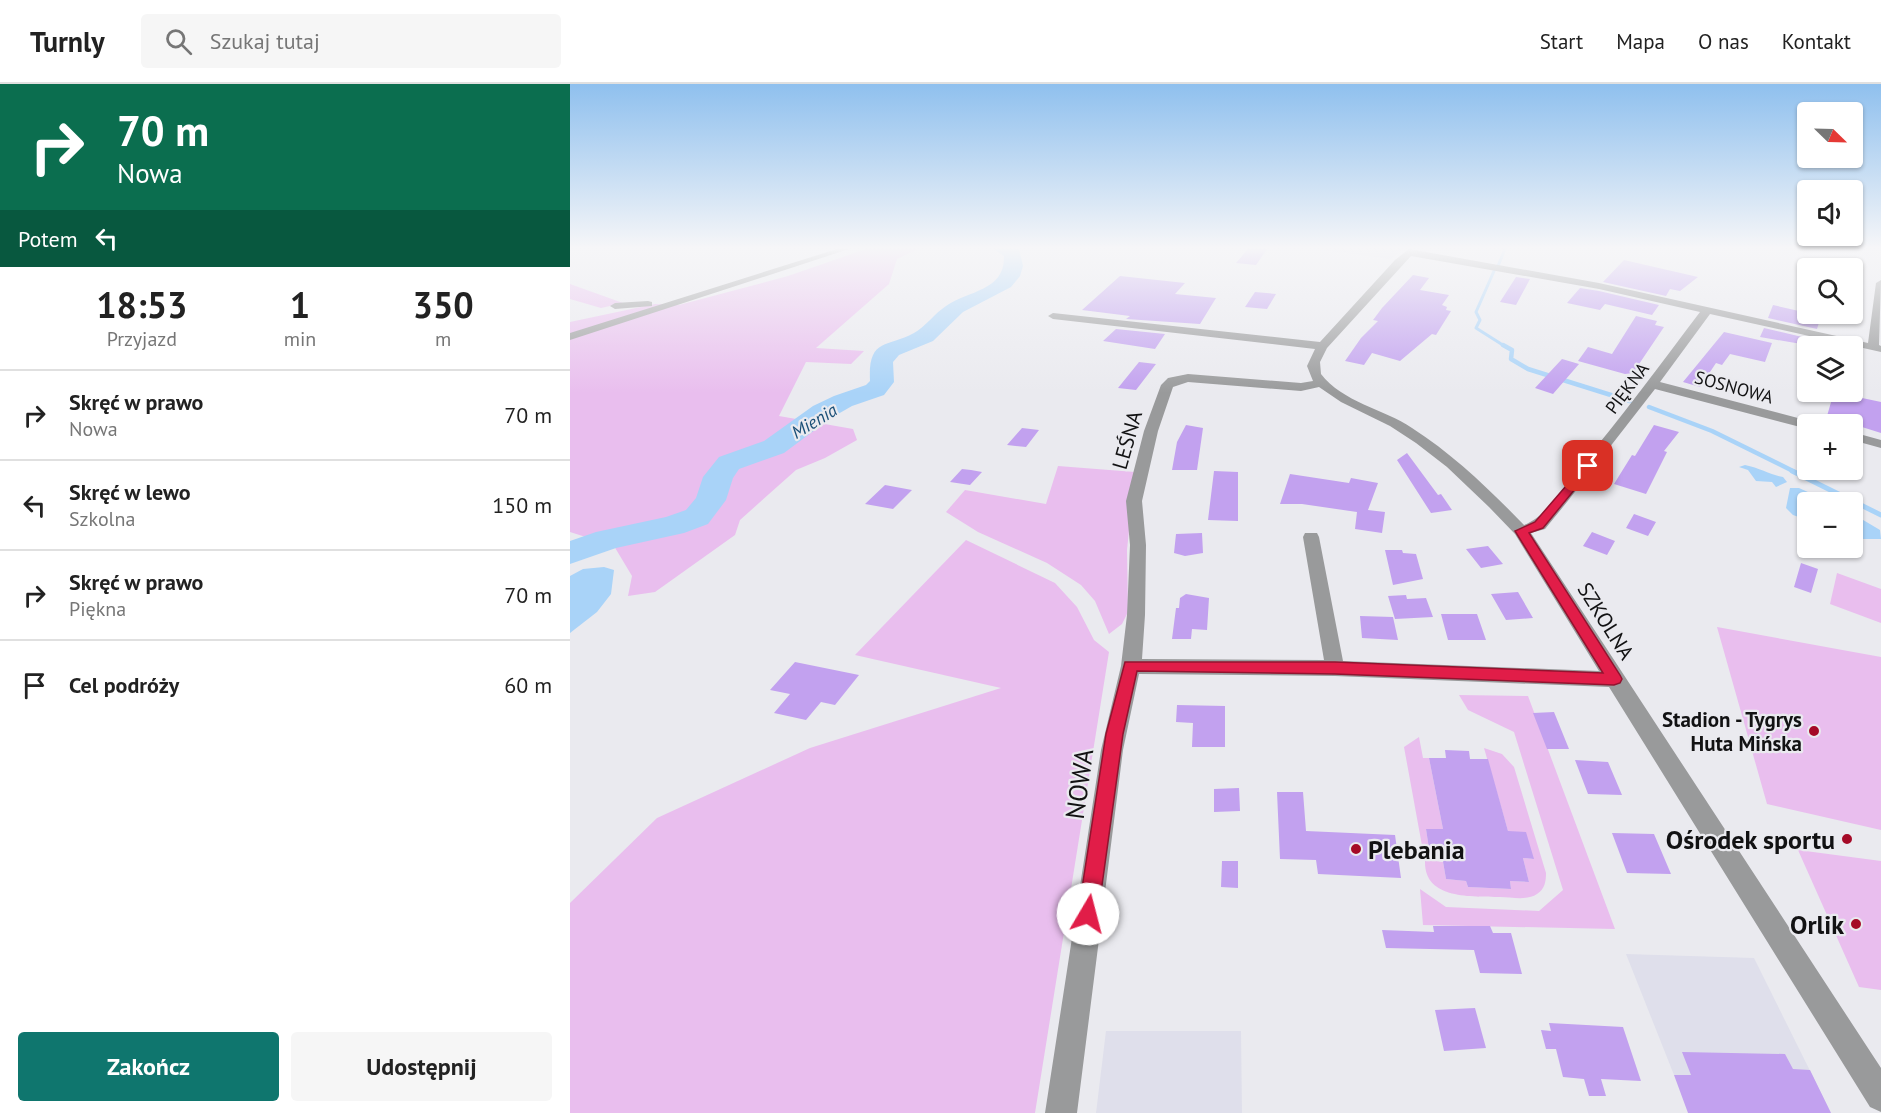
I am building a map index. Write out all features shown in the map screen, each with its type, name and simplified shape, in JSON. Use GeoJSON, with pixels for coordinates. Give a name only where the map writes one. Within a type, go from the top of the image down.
{"type":"FeatureCollection","features":[{"type":"Feature","properties":{"kind":"street"},"geometry":{"type":"LineString","coordinates":[[570,337],[690,297]]}},
{"type":"Feature","properties":{"kind":"street"},"geometry":{"type":"LineString","coordinates":[[1321,383],[1315,374],[1314,358],[1368,297]]}},
{"type":"Feature","properties":{"kind":"street"},"geometry":{"type":"LineString","coordinates":[[1647,297],[1877,348],[1880,297]]}},
{"type":"Feature","properties":{"kind":"street"},"geometry":{"type":"LineString","coordinates":[[615,306],[680,300]]}},
{"type":"Feature","properties":{"kind":"street","name":"PIĘKNA"},"geometry":{"type":"LineString","coordinates":[[1521,531],[1539,525],[1628,417],[1707,310]]}},
{"type":"Feature","properties":{"kind":"street"},"geometry":{"type":"LineString","coordinates":[[1053,316],[1323,346]]}},
{"type":"Feature","properties":{"kind":"street","name":"LEŚNA"},"geometry":{"type":"LineString","coordinates":[[1131,666],[1136,615],[1138,545],[1134,501],[1150,431],[1167,385],[1179,378],[1301,387],[1321,383]]}},
{"type":"Feature","properties":{"kind":"street","name":"SZKOLNA"},"geometry":{"type":"LineString","coordinates":[[1321,383],[1416,436],[1463,473],[1521,531],[1881,1096]]}},
{"type":"Feature","properties":{"kind":"street","name":"SOSNOWA"},"geometry":{"type":"LineString","coordinates":[[1652,384],[1797,421]]}},
{"type":"Feature","properties":{"kind":"street"},"geometry":{"type":"LineString","coordinates":[[1863,439],[1881,444]]}},
{"type":"Feature","properties":{"kind":"street"},"geometry":{"type":"LineString","coordinates":[[1311,537],[1335,668]]}},
{"type":"Feature","properties":{"kind":"street"},"geometry":{"type":"LineString","coordinates":[[1131,666],[1335,668],[1614,679]]}},
{"type":"Feature","properties":{"kind":"street","name":"NOWA"},"geometry":{"type":"LineString","coordinates":[[1061,1113],[1112,750],[1131,666]]}},
{"type":"Feature","properties":{"kind":"shaded area"},"geometry":{"type":"Polygon","coordinates":[[[570,297],[606,297],[623,303],[601,308],[570,299],[570,297]]]}},
{"type":"Feature","properties":{"kind":"shaded area"},"geometry":{"type":"Polygon","coordinates":[[[709,297],[874,297],[816,348],[864,351],[851,364],[806,362],[779,416],[853,429],[857,440],[825,458],[796,470],[740,520],[735,535],[655,592],[628,596],[632,576],[614,546],[570,532],[570,322],[655,304],[679,305],[709,297]]]}},
{"type":"Feature","properties":{"kind":"shaded area"},"geometry":{"type":"Polygon","coordinates":[[[1058,466],[1135,472],[1127,550],[1128,612],[1122,624],[1109,634],[1095,601],[1081,585],[1047,563],[978,532],[946,512],[965,490],[1046,504],[1058,466]]]}},
{"type":"Feature","properties":{"kind":"shaded area"},"geometry":{"type":"Polygon","coordinates":[[[966,540],[1055,583],[1077,607],[1094,640],[1109,652],[1035,1113],[570,1113],[570,903],[657,818],[810,748],[1001,688],[855,655],[966,540]]]}},
{"type":"Feature","properties":{"kind":"shaded area"},"geometry":{"type":"Polygon","coordinates":[[[1837,573],[1881,589],[1881,623],[1830,604],[1837,573]]]}},
{"type":"Feature","properties":{"kind":"shaded area","name":"Stadion - Tygrys Huta Mińska"},"geometry":{"type":"Polygon","coordinates":[[[1717,627],[1881,657],[1881,830],[1767,804],[1717,627]]]}},
{"type":"Feature","properties":{"kind":"shaded area"},"geometry":{"type":"Polygon","coordinates":[[[1459,695],[1528,696],[1615,929],[1423,925],[1420,889],[1446,907],[1539,911],[1563,890],[1514,732],[1468,710],[1459,695]]]}},
{"type":"Feature","properties":{"kind":"shaded area"},"geometry":{"type":"Polygon","coordinates":[[[1419,737],[1423,758],[1429,758],[1443,829],[1426,829],[1430,855],[1423,851],[1404,747],[1419,737]]]}},
{"type":"Feature","properties":{"kind":"shaded area"},"geometry":{"type":"Polygon","coordinates":[[[1484,748],[1502,754],[1514,767],[1546,873],[1543,887],[1533,896],[1519,898],[1452,893],[1432,883],[1427,874],[1425,861],[1427,860],[1443,862],[1446,879],[1466,881],[1468,887],[1511,889],[1510,881],[1529,882],[1523,858],[1533,859],[1508,831],[1484,748]]]}},
{"type":"Feature","properties":{"kind":"shaded area","name":"Orlik"},"geometry":{"type":"Polygon","coordinates":[[[1798,850],[1881,861],[1881,990],[1859,987],[1798,850]]]}},
{"type":"Feature","properties":{"kind":"shaded area"},"geometry":{"type":"Polygon","coordinates":[[[1626,954],[1754,958],[1831,1113],[1674,1075],[1626,954]]]}},
{"type":"Feature","properties":{"kind":"shaded area"},"geometry":{"type":"Polygon","coordinates":[[[1106,1031],[1241,1031],[1242,1113],[1096,1113],[1106,1031]]]}},
{"type":"Feature","properties":{"kind":"water"},"geometry":{"type":"Polygon","coordinates":[[[1745,465],[1783,477],[1787,482],[1776,487],[1772,482],[1756,481],[1748,470],[1739,467],[1745,465]]]}},
{"type":"Feature","properties":{"kind":"water"},"geometry":{"type":"Polygon","coordinates":[[[1790,488],[1799,488],[1808,492],[1797,492],[1797,516],[1786,508],[1790,488]]]}},
{"type":"Feature","properties":{"kind":"water"},"geometry":{"type":"Polygon","coordinates":[[[1863,520],[1880,530],[1881,539],[1863,539],[1863,520]]]}},
{"type":"Feature","properties":{"kind":"water"},"geometry":{"type":"Polygon","coordinates":[[[604,567],[614,570],[611,594],[597,612],[570,633],[570,576],[583,569],[604,567]]]}},
{"type":"Feature","properties":{"kind":"building"},"geometry":{"type":"Polygon","coordinates":[[[1097,297],[1216,298],[1200,324],[1126,319],[1130,316],[1082,310],[1097,297]]]}},
{"type":"Feature","properties":{"kind":"building"},"geometry":{"type":"Polygon","coordinates":[[[1252,297],[1274,297],[1267,309],[1245,307],[1252,297]]]}},
{"type":"Feature","properties":{"kind":"building"},"geometry":{"type":"Polygon","coordinates":[[[1392,297],[1448,297],[1442,305],[1447,307],[1446,310],[1451,311],[1436,335],[1432,334],[1400,361],[1372,353],[1364,365],[1345,361],[1361,338],[1378,321],[1373,320],[1392,297]]]}},
{"type":"Feature","properties":{"kind":"building"},"geometry":{"type":"Polygon","coordinates":[[[1503,297],[1520,297],[1516,305],[1500,302],[1503,297]]]}},
{"type":"Feature","properties":{"kind":"building"},"geometry":{"type":"Polygon","coordinates":[[[1572,297],[1625,297],[1659,305],[1652,315],[1605,304],[1600,310],[1567,303],[1572,297]]]}},
{"type":"Feature","properties":{"kind":"building"},"geometry":{"type":"Polygon","coordinates":[[[1773,305],[1797,310],[1797,324],[1819,324],[1817,329],[1768,318],[1773,305]]]}},
{"type":"Feature","properties":{"kind":"building"},"geometry":{"type":"Polygon","coordinates":[[[1636,316],[1657,321],[1655,325],[1664,327],[1633,373],[1625,374],[1578,361],[1588,347],[1612,354],[1636,316]]]}},
{"type":"Feature","properties":{"kind":"building"},"geometry":{"type":"Polygon","coordinates":[[[1764,328],[1798,336],[1797,343],[1760,337],[1764,328]]]}},
{"type":"Feature","properties":{"kind":"building"},"geometry":{"type":"Polygon","coordinates":[[[1116,329],[1165,334],[1155,349],[1103,341],[1116,329]]]}},
{"type":"Feature","properties":{"kind":"building"},"geometry":{"type":"Polygon","coordinates":[[[1724,332],[1772,343],[1765,362],[1730,354],[1722,365],[1716,363],[1700,387],[1683,382],[1724,332]]]}},
{"type":"Feature","properties":{"kind":"building"},"geometry":{"type":"Polygon","coordinates":[[[1562,359],[1579,364],[1553,394],[1535,388],[1562,359]]]}},
{"type":"Feature","properties":{"kind":"building"},"geometry":{"type":"Polygon","coordinates":[[[1139,362],[1156,364],[1136,390],[1118,388],[1139,362]]]}},
{"type":"Feature","properties":{"kind":"building"},"geometry":{"type":"Polygon","coordinates":[[[1863,398],[1881,402],[1881,433],[1863,427],[1863,414],[1828,414],[1831,402],[1863,402],[1863,398]]]}},
{"type":"Feature","properties":{"kind":"building"},"geometry":{"type":"Polygon","coordinates":[[[1186,425],[1203,428],[1197,470],[1172,470],[1177,442],[1186,425]]]}},
{"type":"Feature","properties":{"kind":"building"},"geometry":{"type":"Polygon","coordinates":[[[1654,425],[1679,432],[1664,451],[1667,452],[1646,494],[1614,484],[1632,455],[1635,456],[1654,425]]]}},
{"type":"Feature","properties":{"kind":"building"},"geometry":{"type":"Polygon","coordinates":[[[1022,428],[1039,430],[1026,447],[1007,445],[1022,428]]]}},
{"type":"Feature","properties":{"kind":"building"},"geometry":{"type":"Polygon","coordinates":[[[1407,453],[1452,510],[1431,513],[1397,460],[1407,453]]]}},
{"type":"Feature","properties":{"kind":"building"},"geometry":{"type":"Polygon","coordinates":[[[962,469],[982,472],[970,485],[950,482],[962,469]]]}},
{"type":"Feature","properties":{"kind":"building"},"geometry":{"type":"Polygon","coordinates":[[[1214,471],[1238,472],[1238,521],[1208,520],[1214,471]]]}},
{"type":"Feature","properties":{"kind":"building"},"geometry":{"type":"Polygon","coordinates":[[[1290,474],[1349,483],[1351,478],[1378,483],[1368,510],[1385,512],[1382,533],[1355,529],[1357,512],[1302,504],[1280,504],[1290,474]]]}},
{"type":"Feature","properties":{"kind":"building"},"geometry":{"type":"Polygon","coordinates":[[[885,485],[912,490],[893,509],[865,504],[885,485]]]}},
{"type":"Feature","properties":{"kind":"building"},"geometry":{"type":"Polygon","coordinates":[[[1634,514],[1656,522],[1648,536],[1626,528],[1634,514]]]}},
{"type":"Feature","properties":{"kind":"building"},"geometry":{"type":"Polygon","coordinates":[[[1592,532],[1615,541],[1607,555],[1583,546],[1592,532]]]}},
{"type":"Feature","properties":{"kind":"building"},"geometry":{"type":"Polygon","coordinates":[[[1202,533],[1203,553],[1185,556],[1174,553],[1176,534],[1202,533]]]}},
{"type":"Feature","properties":{"kind":"building"},"geometry":{"type":"Polygon","coordinates":[[[1488,546],[1503,564],[1481,568],[1466,549],[1488,546]]]}},
{"type":"Feature","properties":{"kind":"building"},"geometry":{"type":"Polygon","coordinates":[[[1385,550],[1402,550],[1403,553],[1416,554],[1423,579],[1393,585],[1385,550]]]}},
{"type":"Feature","properties":{"kind":"building"},"geometry":{"type":"Polygon","coordinates":[[[1801,563],[1818,569],[1811,593],[1794,587],[1801,563]]]}},
{"type":"Feature","properties":{"kind":"building"},"geometry":{"type":"Polygon","coordinates":[[[1518,592],[1533,618],[1506,620],[1491,594],[1518,592]]]}},
{"type":"Feature","properties":{"kind":"building"},"geometry":{"type":"Polygon","coordinates":[[[1186,594],[1209,598],[1207,630],[1192,629],[1191,639],[1172,639],[1176,608],[1179,608],[1180,598],[1186,594]]]}},
{"type":"Feature","properties":{"kind":"building"},"geometry":{"type":"Polygon","coordinates":[[[1406,595],[1407,599],[1426,598],[1433,617],[1395,619],[1388,596],[1406,595]]]}},
{"type":"Feature","properties":{"kind":"building"},"geometry":{"type":"Polygon","coordinates":[[[1441,614],[1477,614],[1486,640],[1448,640],[1441,614]]]}},
{"type":"Feature","properties":{"kind":"building"},"geometry":{"type":"Polygon","coordinates":[[[1360,616],[1393,617],[1398,640],[1362,638],[1360,616]]]}},
{"type":"Feature","properties":{"kind":"building"},"geometry":{"type":"Polygon","coordinates":[[[795,662],[859,675],[835,705],[821,702],[806,720],[774,713],[790,694],[770,690],[795,662]]]}},
{"type":"Feature","properties":{"kind":"building"},"geometry":{"type":"Polygon","coordinates":[[[1177,705],[1225,706],[1225,747],[1192,747],[1193,723],[1176,722],[1177,705]]]}},
{"type":"Feature","properties":{"kind":"building"},"geometry":{"type":"Polygon","coordinates":[[[1554,712],[1569,749],[1547,749],[1533,713],[1554,712]]]}},
{"type":"Feature","properties":{"kind":"building"},"geometry":{"type":"Polygon","coordinates":[[[1445,750],[1469,751],[1470,759],[1488,759],[1508,831],[1526,832],[1534,859],[1523,858],[1529,882],[1510,881],[1511,889],[1468,887],[1466,881],[1446,879],[1442,856],[1430,855],[1426,829],[1443,829],[1429,758],[1446,758],[1445,750]]]}},
{"type":"Feature","properties":{"kind":"building"},"geometry":{"type":"Polygon","coordinates":[[[1575,760],[1608,762],[1622,795],[1588,794],[1575,760]]]}},
{"type":"Feature","properties":{"kind":"building"},"geometry":{"type":"Polygon","coordinates":[[[1239,788],[1240,811],[1214,812],[1214,789],[1239,788]]]}},
{"type":"Feature","properties":{"kind":"building","name":"Plebania"},"geometry":{"type":"Polygon","coordinates":[[[1277,792],[1303,792],[1306,831],[1395,835],[1401,878],[1318,874],[1316,860],[1280,859],[1277,792]]]}},
{"type":"Feature","properties":{"kind":"building"},"geometry":{"type":"Polygon","coordinates":[[[1612,833],[1654,834],[1671,874],[1627,873],[1612,833]]]}},
{"type":"Feature","properties":{"kind":"building"},"geometry":{"type":"Polygon","coordinates":[[[1222,861],[1238,861],[1238,888],[1221,887],[1222,861]]]}},
{"type":"Feature","properties":{"kind":"building"},"geometry":{"type":"Polygon","coordinates":[[[1433,926],[1490,926],[1493,933],[1511,933],[1522,974],[1480,973],[1474,950],[1386,948],[1382,930],[1434,932],[1433,926]]]}},
{"type":"Feature","properties":{"kind":"building"},"geometry":{"type":"Polygon","coordinates":[[[1475,1008],[1486,1048],[1444,1051],[1435,1010],[1475,1008]]]}},
{"type":"Feature","properties":{"kind":"building"},"geometry":{"type":"Polygon","coordinates":[[[1549,1023],[1623,1027],[1641,1081],[1601,1079],[1606,1096],[1589,1096],[1584,1079],[1563,1077],[1556,1049],[1546,1049],[1541,1030],[1551,1031],[1549,1023]]]}},
{"type":"Feature","properties":{"kind":"building"},"geometry":{"type":"Polygon","coordinates":[[[1682,1052],[1785,1054],[1793,1069],[1810,1070],[1831,1113],[1688,1113],[1674,1075],[1691,1075],[1682,1052]]]}},
{"type":"Feature","properties":{"kind":"waterway","name":"Mienia"},"geometry":{"type":"LineString","coordinates":[[570,553],[608,539],[673,526],[697,517],[711,500],[718,477],[729,463],[774,447],[822,412],[843,401],[875,390],[882,382],[882,360],[886,354],[896,347],[925,336],[956,308],[979,297]]}},
{"type":"Feature","properties":{"kind":"waterway"},"geometry":{"type":"LineString","coordinates":[[1483,297],[1476,312],[1480,320],[1476,328],[1506,347]]}},
{"type":"Feature","properties":{"kind":"waterway"},"geometry":{"type":"LineString","coordinates":[[1503,345],[1512,350],[1511,359],[1528,369],[1630,401]]}},
{"type":"Feature","properties":{"kind":"waterway"},"geometry":{"type":"LineString","coordinates":[[1649,407],[1712,431],[1795,472]]}},
{"type":"Feature","properties":{"kind":"waterway"},"geometry":{"type":"LineString","coordinates":[[1792,471],[1881,515]]}},
{"type":"Feature","properties":{"kind":"place","name":"Stadion - Tygrys Huta Mińska"},"geometry":{"type":"Point","coordinates":[1814,731]}},
{"type":"Feature","properties":{"kind":"place","name":"Ośrodek sportu"},"geometry":{"type":"Point","coordinates":[1847,839]}},
{"type":"Feature","properties":{"kind":"place","name":"Plebania"},"geometry":{"type":"Point","coordinates":[1356,849]}},
{"type":"Feature","properties":{"kind":"place","name":"Orlik"},"geometry":{"type":"Point","coordinates":[1856,924]}},
{"type":"Feature","properties":{"kind":"route"},"geometry":{"type":"LineString","coordinates":[[1088,914],[1117,719],[1131,666],[1335,668],[1614,679],[1521,531],[1539,525],[1588,466]]}}]}
